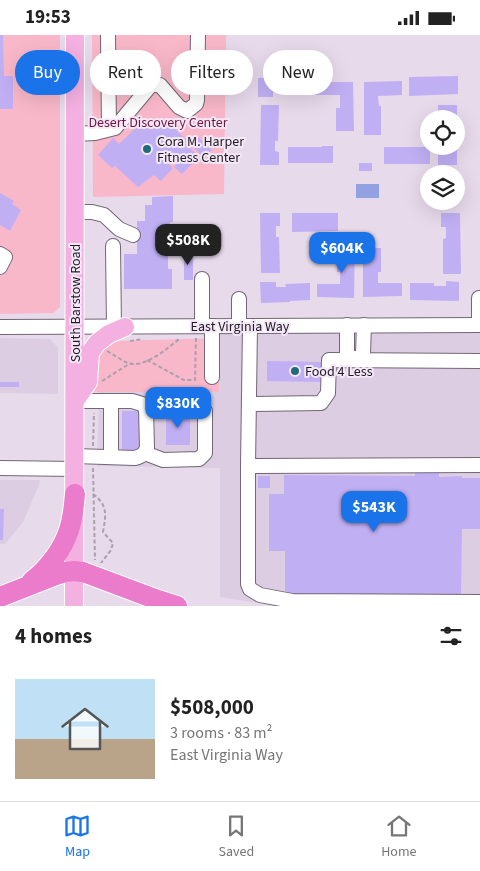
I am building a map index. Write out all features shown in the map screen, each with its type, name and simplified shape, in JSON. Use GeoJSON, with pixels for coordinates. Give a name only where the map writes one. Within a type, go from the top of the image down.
{"type":"FeatureCollection","features":[{"type":"Feature","properties":{"kind":"highway"},"geometry":{"type":"LineString","coordinates":[[20,589],[34,579],[56,554],[70,529],[73,514],[84,494]]}},
{"type":"Feature","properties":{"kind":"highway"},"geometry":{"type":"LineString","coordinates":[[0,597],[56,575],[74,571],[93,575],[177,606]]}},
{"type":"Feature","properties":{"kind":"main road","name":"South Barstow Road"},"geometry":{"type":"LineString","coordinates":[[74,606],[74,571],[84,494],[75,463],[75,35]]}},
{"type":"Feature","properties":{"kind":"main road"},"geometry":{"type":"LineString","coordinates":[[75,401],[88,382],[90,353],[97,343],[119,327]]}},
{"type":"Feature","properties":{"kind":"street"},"geometry":{"type":"LineString","coordinates":[[108,35],[109,129]]}},
{"type":"Feature","properties":{"kind":"street"},"geometry":{"type":"LineString","coordinates":[[75,134],[95,133],[115,127],[151,85],[160,85],[179,107],[188,111],[196,104],[198,35]]}},
{"type":"Feature","properties":{"kind":"street"},"geometry":{"type":"LineString","coordinates":[[75,212],[92,212],[104,215],[119,229],[133,235]]}},
{"type":"Feature","properties":{"kind":"street"},"geometry":{"type":"LineString","coordinates":[[113,246],[119,327]]}},
{"type":"Feature","properties":{"kind":"street"},"geometry":{"type":"LineString","coordinates":[[0,254],[5,257],[0,267]]}},
{"type":"Feature","properties":{"kind":"street"},"geometry":{"type":"LineString","coordinates":[[202,279],[203,330],[212,377]]}},
{"type":"Feature","properties":{"kind":"street"},"geometry":{"type":"LineString","coordinates":[[479,298],[480,325]]}},
{"type":"Feature","properties":{"kind":"street"},"geometry":{"type":"LineString","coordinates":[[239,299],[244,326],[250,404],[248,466],[248,583],[250,589],[260,595],[292,601],[480,602]]}},
{"type":"Feature","properties":{"kind":"street"},"geometry":{"type":"LineString","coordinates":[[347,325],[347,354],[355,360]]}},
{"type":"Feature","properties":{"kind":"street"},"geometry":{"type":"LineString","coordinates":[[355,360],[363,354],[364,325]]}},
{"type":"Feature","properties":{"kind":"street","name":"East Virginia Way"},"geometry":{"type":"LineString","coordinates":[[0,327],[119,327],[203,330],[244,326],[480,325]]}},
{"type":"Feature","properties":{"kind":"street"},"geometry":{"type":"LineString","coordinates":[[250,404],[321,403],[328,393],[328,360],[480,361]]}},
{"type":"Feature","properties":{"kind":"street"},"geometry":{"type":"LineString","coordinates":[[0,468],[75,463],[93,457],[135,457],[145,453],[147,447],[146,409],[142,405],[111,401],[75,401]]}},
{"type":"Feature","properties":{"kind":"street"},"geometry":{"type":"LineString","coordinates":[[111,401],[111,457]]}},
{"type":"Feature","properties":{"kind":"street"},"geometry":{"type":"LineString","coordinates":[[145,453],[163,459],[199,459],[205,453],[205,411],[198,404],[157,404],[146,409]]}},
{"type":"Feature","properties":{"kind":"street"},"geometry":{"type":"LineString","coordinates":[[248,466],[480,465]]}},
{"type":"Feature","properties":{"kind":"path"},"geometry":{"type":"LineString","coordinates":[[146,360],[184,380],[195,380],[203,330]]}},
{"type":"Feature","properties":{"kind":"path"},"geometry":{"type":"LineString","coordinates":[[102,381],[129,364],[157,357],[181,337]]}},
{"type":"Feature","properties":{"kind":"path"},"geometry":{"type":"LineString","coordinates":[[103,349],[129,364]]}},
{"type":"Feature","properties":{"kind":"path"},"geometry":{"type":"LineString","coordinates":[[84,494],[101,500],[106,514],[103,532],[113,543],[112,550],[100,564],[95,560],[84,494],[93,457],[95,401]]}},
{"type":"Feature","properties":{"kind":"shaded area"},"geometry":{"type":"Polygon","coordinates":[[[480,330],[480,606],[277,606],[220,597],[220,468],[97,466],[99,392],[219,392],[220,331],[480,330]]]}},
{"type":"Feature","properties":{"kind":"shaded area"},"geometry":{"type":"Polygon","coordinates":[[[0,338],[50,339],[58,348],[58,394],[0,393],[0,338]]]}},
{"type":"Feature","properties":{"kind":"shaded area"},"geometry":{"type":"Polygon","coordinates":[[[0,480],[40,480],[23,522],[5,544],[0,544],[0,480]]]}},
{"type":"Feature","properties":{"kind":"green space"},"geometry":{"type":"Polygon","coordinates":[[[0,35],[60,35],[60,50],[15,50],[15,95],[60,95],[60,307],[53,313],[0,314],[0,35]]]}},
{"type":"Feature","properties":{"kind":"green space","name":"Desert Discovery Center"},"geometry":{"type":"Polygon","coordinates":[[[92,35],[226,35],[226,50],[171,50],[171,95],[225,95],[224,194],[93,197],[92,95],[161,95],[161,50],[92,50],[92,35]]]}},
{"type":"Feature","properties":{"kind":"green space"},"geometry":{"type":"Polygon","coordinates":[[[219,338],[219,392],[92,392],[94,350],[112,341],[219,338]]]}},
{"type":"Feature","properties":{"kind":"water"},"geometry":{"type":"Polygon","coordinates":[[[356,184],[379,184],[379,198],[356,198],[356,184]]]}},
{"type":"Feature","properties":{"kind":"building"},"geometry":{"type":"Polygon","coordinates":[[[0,35],[3,35],[4,76],[13,76],[13,109],[0,109],[0,35]]]}},
{"type":"Feature","properties":{"kind":"building"},"geometry":{"type":"Polygon","coordinates":[[[458,76],[458,94],[409,96],[409,77],[458,76]]]}},
{"type":"Feature","properties":{"kind":"building"},"geometry":{"type":"Polygon","coordinates":[[[258,78],[263,78],[263,95],[273,95],[273,97],[258,97],[258,78]]]}},
{"type":"Feature","properties":{"kind":"building"},"geometry":{"type":"Polygon","coordinates":[[[402,81],[402,95],[378,96],[379,106],[381,106],[381,135],[364,135],[364,82],[402,81]]]}},
{"type":"Feature","properties":{"kind":"building"},"geometry":{"type":"Polygon","coordinates":[[[333,82],[353,82],[354,131],[336,131],[336,108],[340,108],[340,95],[333,95],[333,82]]]}},
{"type":"Feature","properties":{"kind":"building"},"geometry":{"type":"Polygon","coordinates":[[[261,105],[279,105],[278,141],[275,141],[275,151],[279,152],[279,165],[260,165],[261,105]]]}},
{"type":"Feature","properties":{"kind":"building"},"geometry":{"type":"Polygon","coordinates":[[[438,105],[457,105],[457,110],[438,110],[438,105]]]}},
{"type":"Feature","properties":{"kind":"building","name":"Cora M. Harper Fitness Center"},"geometry":{"type":"Polygon","coordinates":[[[165,118],[199,157],[182,174],[174,167],[177,163],[171,157],[167,162],[173,168],[161,181],[154,175],[138,187],[115,166],[112,168],[98,155],[113,138],[119,144],[143,121],[152,130],[165,118]]]}},
{"type":"Feature","properties":{"kind":"building"},"geometry":{"type":"Polygon","coordinates":[[[196,135],[212,150],[204,158],[189,143],[196,135]]]}},
{"type":"Feature","properties":{"kind":"building"},"geometry":{"type":"Polygon","coordinates":[[[333,146],[333,163],[288,163],[288,147],[333,146]]]}},
{"type":"Feature","properties":{"kind":"building"},"geometry":{"type":"Polygon","coordinates":[[[384,147],[420,147],[420,155],[430,155],[430,164],[384,164],[384,147]]]}},
{"type":"Feature","properties":{"kind":"building"},"geometry":{"type":"Polygon","coordinates":[[[438,155],[457,155],[457,165],[438,165],[438,155]]]}},
{"type":"Feature","properties":{"kind":"building"},"geometry":{"type":"Polygon","coordinates":[[[359,163],[372,163],[372,171],[359,171],[359,163]]]}},
{"type":"Feature","properties":{"kind":"building"},"geometry":{"type":"Polygon","coordinates":[[[0,193],[14,201],[12,204],[21,210],[10,231],[0,225],[0,193]]]}},
{"type":"Feature","properties":{"kind":"building"},"geometry":{"type":"Polygon","coordinates":[[[173,196],[173,222],[170,222],[170,252],[168,252],[168,269],[172,269],[172,289],[124,289],[124,254],[137,254],[137,221],[145,221],[145,205],[152,205],[152,197],[173,196]]]}},
{"type":"Feature","properties":{"kind":"building"},"geometry":{"type":"Polygon","coordinates":[[[260,213],[280,213],[280,226],[276,226],[276,237],[279,237],[280,273],[261,273],[260,213]]]}},
{"type":"Feature","properties":{"kind":"building"},"geometry":{"type":"Polygon","coordinates":[[[292,213],[338,213],[338,231],[292,232],[292,213]]]}},
{"type":"Feature","properties":{"kind":"building"},"geometry":{"type":"Polygon","coordinates":[[[441,213],[460,213],[461,274],[443,274],[443,239],[446,238],[446,227],[441,227],[441,213]]]}},
{"type":"Feature","properties":{"kind":"building"},"geometry":{"type":"Polygon","coordinates":[[[337,243],[355,243],[354,298],[317,297],[317,284],[340,284],[340,272],[337,272],[337,243]]]}},
{"type":"Feature","properties":{"kind":"building"},"geometry":{"type":"Polygon","coordinates":[[[363,248],[381,248],[381,272],[378,272],[378,283],[402,283],[402,296],[363,297],[363,248]]]}},
{"type":"Feature","properties":{"kind":"building"},"geometry":{"type":"Polygon","coordinates":[[[184,252],[193,252],[193,280],[184,280],[184,252]]]}},
{"type":"Feature","properties":{"kind":"building"},"geometry":{"type":"Polygon","coordinates":[[[446,281],[459,282],[459,301],[410,300],[410,283],[434,283],[434,286],[446,286],[446,281]]]}},
{"type":"Feature","properties":{"kind":"building"},"geometry":{"type":"Polygon","coordinates":[[[260,282],[276,282],[276,287],[286,287],[285,284],[310,283],[310,300],[261,303],[260,282]]]}},
{"type":"Feature","properties":{"kind":"building","name":"Food 4 Less"},"geometry":{"type":"Polygon","coordinates":[[[267,361],[322,362],[322,382],[267,381],[267,361]]]}},
{"type":"Feature","properties":{"kind":"building"},"geometry":{"type":"Polygon","coordinates":[[[0,382],[19,382],[19,387],[0,387],[0,382]]]}},
{"type":"Feature","properties":{"kind":"building"},"geometry":{"type":"Polygon","coordinates":[[[122,411],[141,411],[141,451],[122,451],[122,411]]]}},
{"type":"Feature","properties":{"kind":"building"},"geometry":{"type":"Polygon","coordinates":[[[166,413],[190,413],[190,445],[166,445],[166,413]]]}},
{"type":"Feature","properties":{"kind":"building"},"geometry":{"type":"Polygon","coordinates":[[[415,470],[439,471],[439,477],[462,476],[462,478],[480,478],[480,529],[462,529],[461,594],[285,594],[285,551],[269,551],[269,494],[284,494],[284,475],[415,476],[415,470]]]}},
{"type":"Feature","properties":{"kind":"building"},"geometry":{"type":"Polygon","coordinates":[[[258,476],[270,476],[270,488],[258,488],[258,476]]]}},
{"type":"Feature","properties":{"kind":"building"},"geometry":{"type":"Polygon","coordinates":[[[0,509],[4,509],[3,540],[0,540],[0,509]]]}},
{"type":"Feature","properties":{"kind":"place","name":"Cora M. Harper Fitness Center"},"geometry":{"type":"Point","coordinates":[147,149]}},
{"type":"Feature","properties":{"kind":"place","name":"Food 4 Less"},"geometry":{"type":"Point","coordinates":[295,371]}}]}
